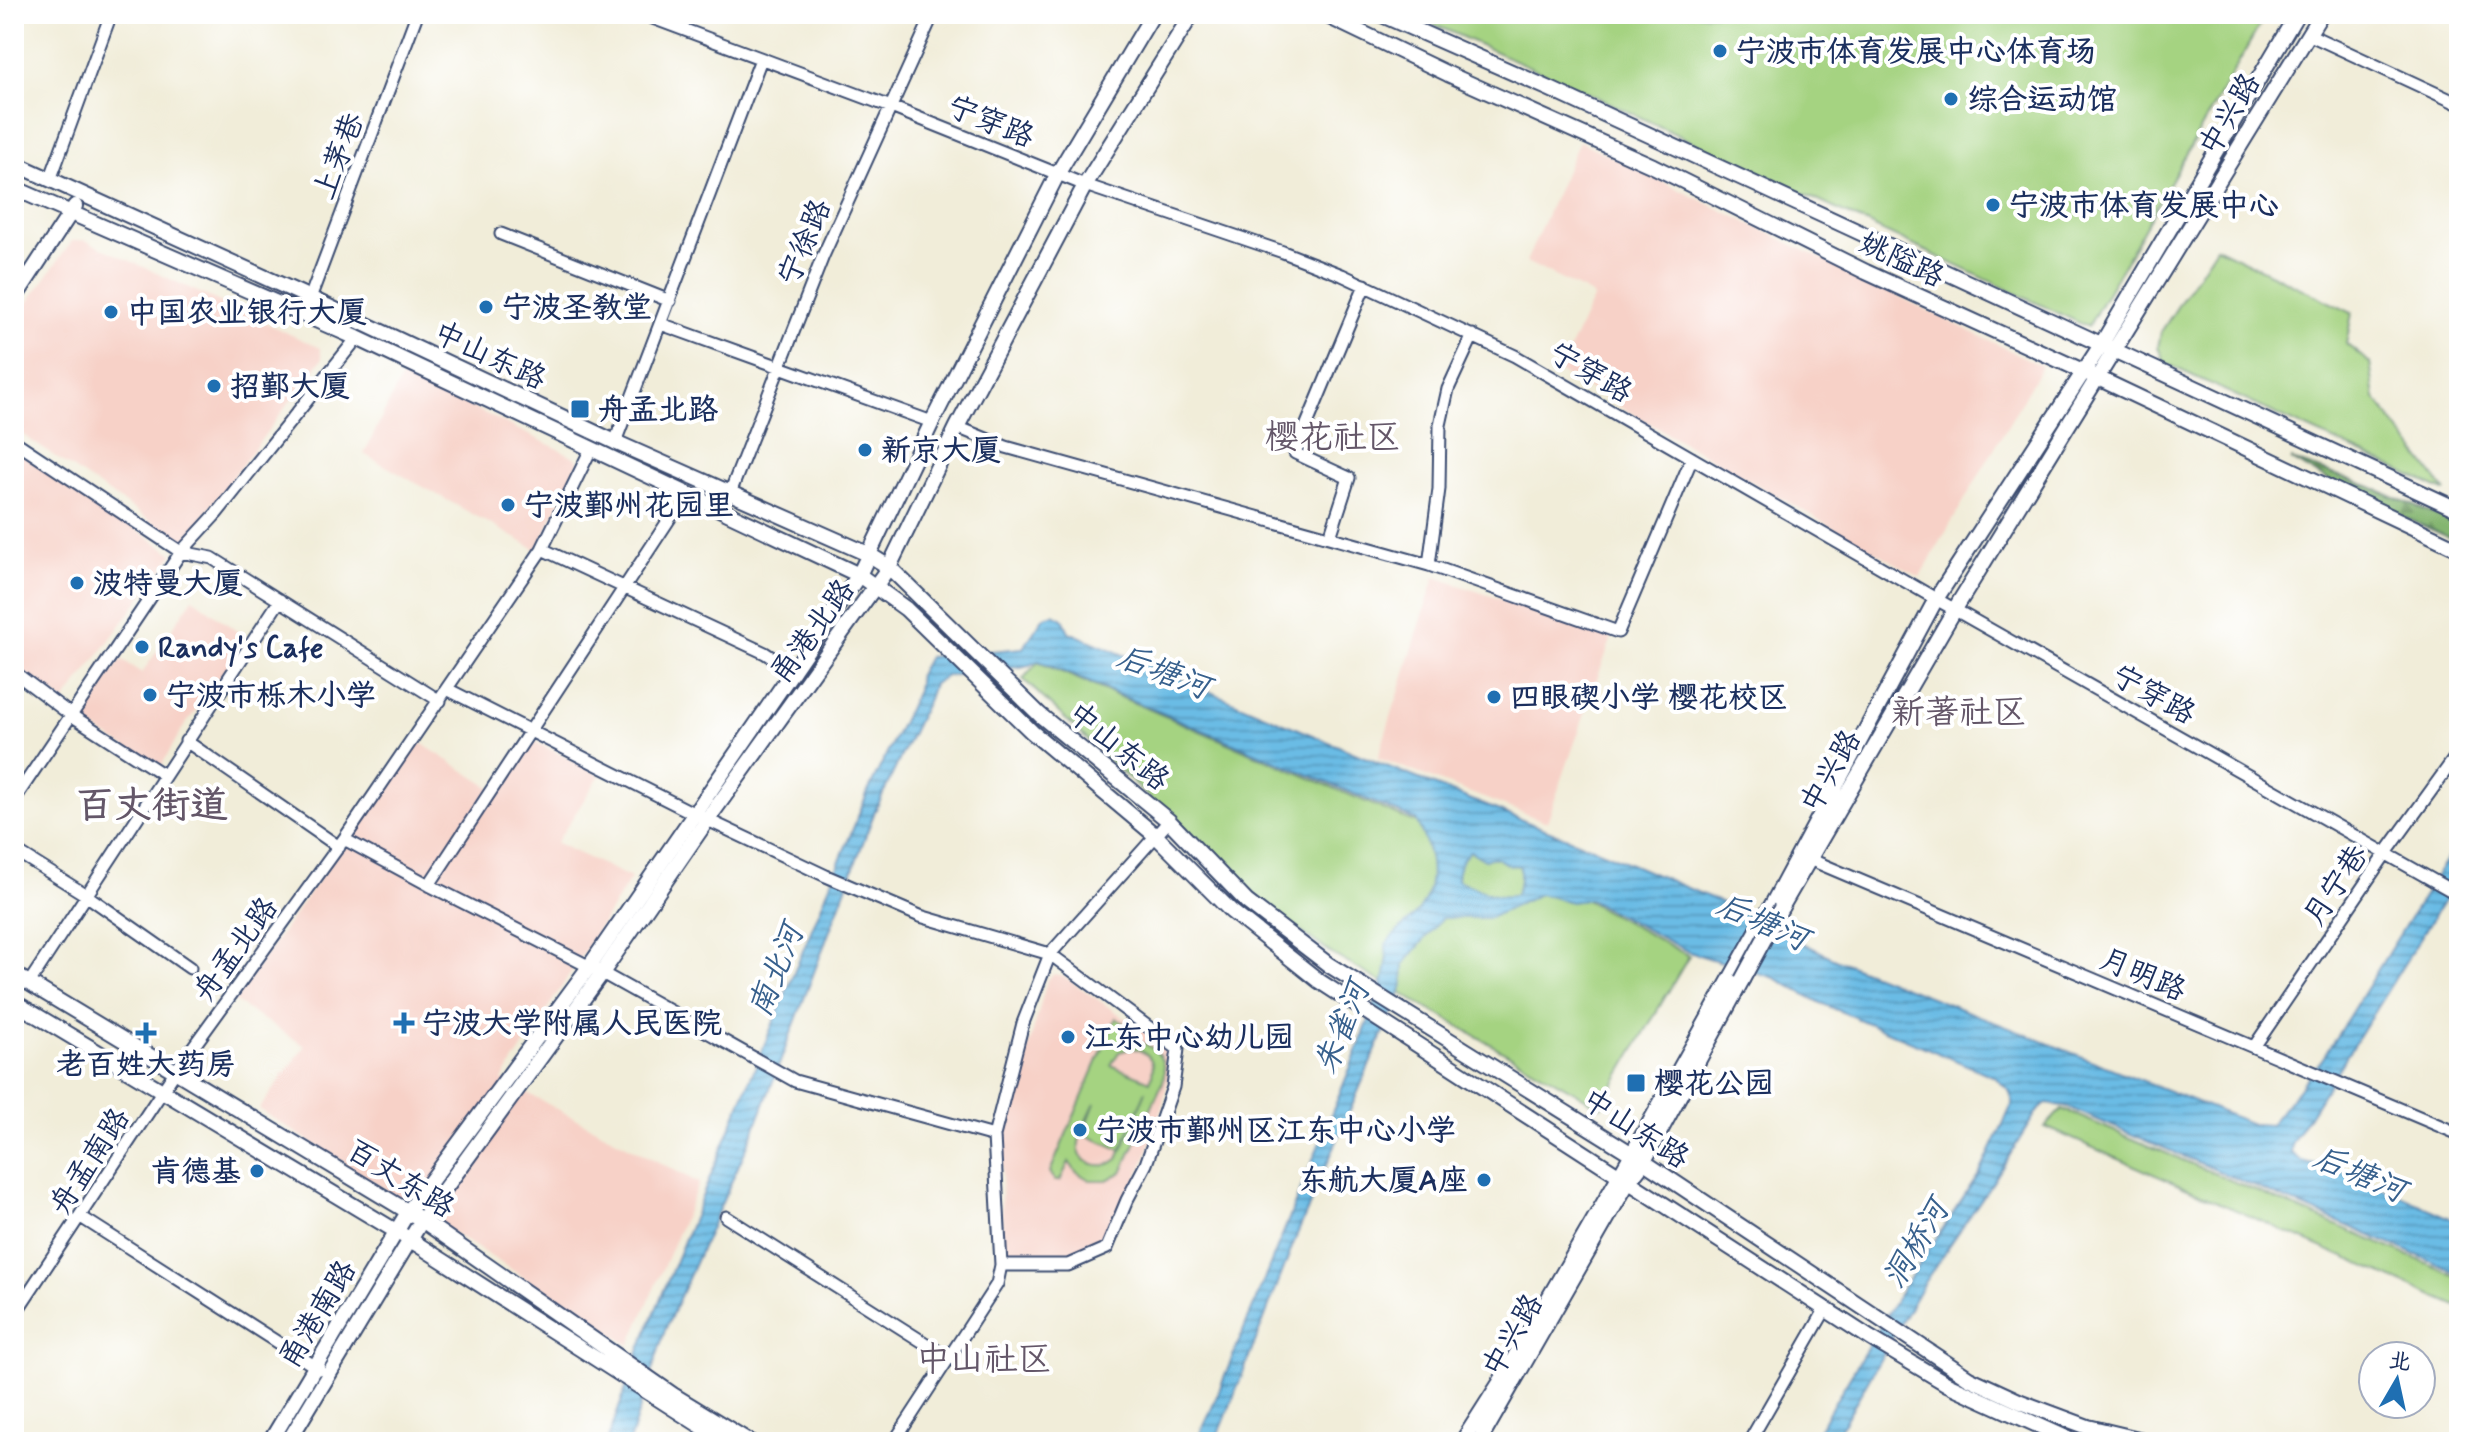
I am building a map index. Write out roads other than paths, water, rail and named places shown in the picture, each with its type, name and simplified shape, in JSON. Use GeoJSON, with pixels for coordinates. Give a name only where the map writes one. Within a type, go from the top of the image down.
{"type":"FeatureCollection","features":[{"type":"Feature","properties":{"kind":"main road","name":"甬港北路"},"geometry":{"type":"LineString","coordinates":[[402,1236],[422,1220],[596,970],[859,575],[932,422],[1058,173],[1153,14]]}},
{"type":"Feature","properties":{"kind":"main road","name":"甬港北路"},"geometry":{"type":"LineString","coordinates":[[701,816],[889,567],[957,427],[1085,185],[1192,14]]}},
{"type":"Feature","properties":{"kind":"main road","name":"姚隘路"},"geometry":{"type":"LineString","coordinates":[[1323,14],[1653,166],[1866,272],[2459,549]]}},
{"type":"Feature","properties":{"kind":"main road","name":"姚隘路"},"geometry":{"type":"LineString","coordinates":[[1380,14],[1565,95],[2459,510]]}},
{"type":"Feature","properties":{"kind":"main road","name":"中兴路"},"geometry":{"type":"LineString","coordinates":[[2108,348],[2297,14]]}},
{"type":"Feature","properties":{"kind":"main road","name":"中兴路"},"geometry":{"type":"LineString","coordinates":[[1777,904],[1809,859],[2091,375],[2321,14]]}},
{"type":"Feature","properties":{"kind":"main road","name":"中山东路"},"geometry":{"type":"LineString","coordinates":[[14,163],[615,442],[868,554],[889,567],[1040,715],[1169,821],[1247,902],[1329,965],[1637,1158],[1969,1378],[2088,1427],[2151,1442]]}},
{"type":"Feature","properties":{"kind":"main road","name":"中山东路"},"geometry":{"type":"LineString","coordinates":[[14,188],[357,338],[859,575],[906,609],[1032,732],[1156,836],[1231,911],[1319,981],[1870,1338],[1947,1384],[2075,1442]]}},
{"type":"Feature","properties":{"kind":"main road"},"geometry":{"type":"LineString","coordinates":[[14,299],[82,194]]}},
{"type":"Feature","properties":{"kind":"main road","name":"中兴路"},"geometry":{"type":"LineString","coordinates":[[1462,1442],[1637,1158],[1777,904],[1936,599],[2091,375]]}},
{"type":"Feature","properties":{"kind":"main road","name":"甬港北路"},"geometry":{"type":"LineString","coordinates":[[408,1212],[596,970]]}},
{"type":"Feature","properties":{"kind":"main road","name":"百丈东路"},"geometry":{"type":"LineString","coordinates":[[14,974],[422,1220],[673,1395],[750,1442]]}},
{"type":"Feature","properties":{"kind":"main road","name":"百丈东路"},"geometry":{"type":"LineString","coordinates":[[14,1002],[402,1236],[726,1442]]}},
{"type":"Feature","properties":{"kind":"main road","name":"中兴路"},"geometry":{"type":"LineString","coordinates":[[1479,1442],[1624,1179]]}},
{"type":"Feature","properties":{"kind":"main road","name":"甬港南路"},"geometry":{"type":"LineString","coordinates":[[288,1442],[330,1376],[402,1236],[408,1212]]}},
{"type":"Feature","properties":{"kind":"main road","name":"甬港南路"},"geometry":{"type":"LineString","coordinates":[[270,1442],[402,1236]]}},
{"type":"Feature","properties":{"kind":"street"},"geometry":{"type":"LineString","coordinates":[[50,180],[111,14]]}},
{"type":"Feature","properties":{"kind":"street","name":"上茅巷"},"geometry":{"type":"LineString","coordinates":[[299,312],[310,298],[417,14]]}},
{"type":"Feature","properties":{"kind":"street","name":"宁穿路"},"geometry":{"type":"LineString","coordinates":[[642,14],[891,107],[1085,185],[1283,252],[1365,285],[1473,335],[1515,356],[2459,895]]}},
{"type":"Feature","properties":{"kind":"street","name":"宁徐路"},"geometry":{"type":"LineString","coordinates":[[730,493],[823,256],[933,14]]}},
{"type":"Feature","properties":{"kind":"street"},"geometry":{"type":"LineString","coordinates":[[2308,34],[2459,104]]}},
{"type":"Feature","properties":{"kind":"street"},"geometry":{"type":"LineString","coordinates":[[615,442],[761,59]]}},
{"type":"Feature","properties":{"kind":"street"},"geometry":{"type":"LineString","coordinates":[[501,234],[670,301]]}},
{"type":"Feature","properties":{"kind":"street"},"geometry":{"type":"LineString","coordinates":[[1330,537],[1349,478],[1295,453],[1365,285]]}},
{"type":"Feature","properties":{"kind":"street"},"geometry":{"type":"LineString","coordinates":[[661,324],[932,422]]}},
{"type":"Feature","properties":{"kind":"street"},"geometry":{"type":"LineString","coordinates":[[1429,565],[1439,489],[1440,425],[1448,389],[1473,335]]}},
{"type":"Feature","properties":{"kind":"street"},"geometry":{"type":"LineString","coordinates":[[14,800],[181,552],[216,514],[357,338]]}},
{"type":"Feature","properties":{"kind":"street"},"geometry":{"type":"LineString","coordinates":[[957,427],[1006,447],[1429,565],[1618,632],[1692,458]]}},
{"type":"Feature","properties":{"kind":"street"},"geometry":{"type":"LineString","coordinates":[[14,441],[181,552],[212,558],[440,701]]}},
{"type":"Feature","properties":{"kind":"street","name":"舟孟北路"},"geometry":{"type":"LineString","coordinates":[[175,1072],[341,843],[542,549],[591,449]]}},
{"type":"Feature","properties":{"kind":"street"},"geometry":{"type":"LineString","coordinates":[[429,885],[672,515]]}},
{"type":"Feature","properties":{"kind":"street"},"geometry":{"type":"LineString","coordinates":[[542,549],[765,653],[794,672]]}},
{"type":"Feature","properties":{"kind":"street"},"geometry":{"type":"LineString","coordinates":[[29,983],[280,600]]}},
{"type":"Feature","properties":{"kind":"street"},"geometry":{"type":"LineString","coordinates":[[14,672],[71,715],[164,775]]}},
{"type":"Feature","properties":{"kind":"street"},"geometry":{"type":"LineString","coordinates":[[447,689],[830,878],[920,916],[1050,954],[1178,1049],[1173,1087],[1146,1164],[1107,1248],[1068,1265],[1001,1265]]}},
{"type":"Feature","properties":{"kind":"street"},"geometry":{"type":"LineString","coordinates":[[186,741],[341,843],[596,970],[795,1081],[994,1136]]}},
{"type":"Feature","properties":{"kind":"street","name":"月宁巷"},"geometry":{"type":"LineString","coordinates":[[2254,1047],[2459,752]]}},
{"type":"Feature","properties":{"kind":"street"},"geometry":{"type":"LineString","coordinates":[[894,1442],[997,1284],[1001,1265],[994,1136],[1023,1023],[1050,954],[1169,821]]}},
{"type":"Feature","properties":{"kind":"street"},"geometry":{"type":"LineString","coordinates":[[14,850],[86,895],[190,968]]}},
{"type":"Feature","properties":{"kind":"street","name":"月明路"},"geometry":{"type":"LineString","coordinates":[[1809,859],[2459,1134]]}},
{"type":"Feature","properties":{"kind":"street","name":"舟孟南路"},"geometry":{"type":"LineString","coordinates":[[14,1315],[175,1072]]}},
{"type":"Feature","properties":{"kind":"street"},"geometry":{"type":"LineString","coordinates":[[81,1217],[330,1376]]}},
{"type":"Feature","properties":{"kind":"street"},"geometry":{"type":"LineString","coordinates":[[726,1217],[950,1359]]}},
{"type":"Feature","properties":{"kind":"street"},"geometry":{"type":"LineString","coordinates":[[1749,1442],[1825,1310]]}},
{"type":"Feature","properties":{"kind":"water"},"geometry":{"type":"Polygon","coordinates":[[[1054,614],[1063,619],[1069,632],[1376,762],[1720,902],[1837,960],[2252,1124],[2270,1125],[2323,1058],[2459,839],[2459,876],[2292,1143],[2291,1153],[2301,1161],[2342,1170],[2459,1222],[2459,1273],[2065,1106],[2046,1104],[2036,1113],[1923,1284],[1833,1442],[1811,1442],[1903,1288],[1980,1173],[2013,1103],[2010,1092],[1995,1077],[1821,1003],[1775,978],[1689,952],[1589,899],[1571,902],[1539,894],[1490,918],[1442,918],[1404,964],[1398,1002],[1298,1232],[1223,1424],[1214,1442],[1196,1442],[1360,1044],[1385,975],[1386,944],[1412,918],[1427,895],[1431,870],[1429,857],[1416,820],[1039,661],[1027,666],[947,676],[933,684],[875,811],[754,1131],[665,1330],[629,1442],[607,1442],[641,1346],[868,792],[917,691],[919,673],[928,657],[1023,648],[1044,617],[1054,614]],[[1470,851],[1460,864],[1457,880],[1494,895],[1516,894],[1520,866],[1496,858],[1485,860],[1470,851]]]}},
{"type":"Feature","properties":{"kind":"waterway"},"geometry":{"type":"LineString","coordinates":[[1276,22],[1282,14]]}},
{"type":"Feature","properties":{"kind":"place","name":"宁波市体育发展中心体育场"},"geometry":{"type":"Point","coordinates":[1720,51]}},
{"type":"Feature","properties":{"kind":"place","name":"综合运动馆"},"geometry":{"type":"Point","coordinates":[1951,99]}},
{"type":"Feature","properties":{"kind":"place","name":"宁波市体育发展中心"},"geometry":{"type":"Point","coordinates":[1993,205]}},
{"type":"Feature","properties":{"kind":"place","name":"宁波圣教堂"},"geometry":{"type":"Point","coordinates":[486,307]}},
{"type":"Feature","properties":{"kind":"place","name":"中国农业银行大厦"},"geometry":{"type":"Point","coordinates":[111,312]}},
{"type":"Feature","properties":{"kind":"place","name":"招鄞大厦"},"geometry":{"type":"Point","coordinates":[214,386]}},
{"type":"Feature","properties":{"kind":"place","name":"舟孟北路"},"geometry":{"type":"Point","coordinates":[580,409]}},
{"type":"Feature","properties":{"kind":"place","name":"新京大厦"},"geometry":{"type":"Point","coordinates":[865,450]}},
{"type":"Feature","properties":{"kind":"place","name":"宁波鄞州花园里"},"geometry":{"type":"Point","coordinates":[508,505]}},
{"type":"Feature","properties":{"kind":"place","name":"波特曼大厦"},"geometry":{"type":"Point","coordinates":[77,583]}},
{"type":"Feature","properties":{"kind":"place","name":"Randy's Cafe"},"geometry":{"type":"Point","coordinates":[142,647]}},
{"type":"Feature","properties":{"kind":"place","name":"宁波市栎木小学"},"geometry":{"type":"Point","coordinates":[150,695]}},
{"type":"Feature","properties":{"kind":"place","name":"四眼碶小学 樱花校区"},"geometry":{"type":"Point","coordinates":[1494,697]}},
{"type":"Feature","properties":{"kind":"place","name":"宁波大学附属人民医院"},"geometry":{"type":"Point","coordinates":[404,1023]}},
{"type":"Feature","properties":{"kind":"place","name":"老百姓大药房"},"geometry":{"type":"Point","coordinates":[146,1033]}},
{"type":"Feature","properties":{"kind":"place","name":"江东中心幼儿园"},"geometry":{"type":"Point","coordinates":[1068,1037]}},
{"type":"Feature","properties":{"kind":"place","name":"樱花公园"},"geometry":{"type":"Point","coordinates":[1636,1083]}},
{"type":"Feature","properties":{"kind":"place","name":"宁波市鄞州区江东中心小学"},"geometry":{"type":"Point","coordinates":[1080,1130]}},
{"type":"Feature","properties":{"kind":"place","name":"肯德基"},"geometry":{"type":"Point","coordinates":[257,1171]}},
{"type":"Feature","properties":{"kind":"place","name":"东航大厦A座"},"geometry":{"type":"Point","coordinates":[1484,1180]}},
{"type":"Feature","properties":{"kind":"district","name":"樱花社区"},"geometry":{"type":"Point","coordinates":[1333,436]}},
{"type":"Feature","properties":{"kind":"district","name":"新著社区"},"geometry":{"type":"Point","coordinates":[1959,711]}},
{"type":"Feature","properties":{"kind":"district","name":"百丈街道"},"geometry":{"type":"Point","coordinates":[152,804]}},
{"type":"Feature","properties":{"kind":"district","name":"中山社区"},"geometry":{"type":"Point","coordinates":[984,1358]}},
{"type":"Feature","properties":{"kind":"water label","name":"后塘河"},"geometry":{"type":"Point","coordinates":[1164,671]}},
{"type":"Feature","properties":{"kind":"water label","name":"后塘河"},"geometry":{"type":"Point","coordinates":[1763,921]}},
{"type":"Feature","properties":{"kind":"water label","name":"南北河"},"geometry":{"type":"Point","coordinates":[775,970]}},
{"type":"Feature","properties":{"kind":"water label","name":"朱雀河"},"geometry":{"type":"Point","coordinates":[1341,1027]}},
{"type":"Feature","properties":{"kind":"water label","name":"后塘河"},"geometry":{"type":"Point","coordinates":[2360,1173]}},
{"type":"Feature","properties":{"kind":"water label","name":"洞桥河"},"geometry":{"type":"Point","coordinates":[1915,1243]}}]}
